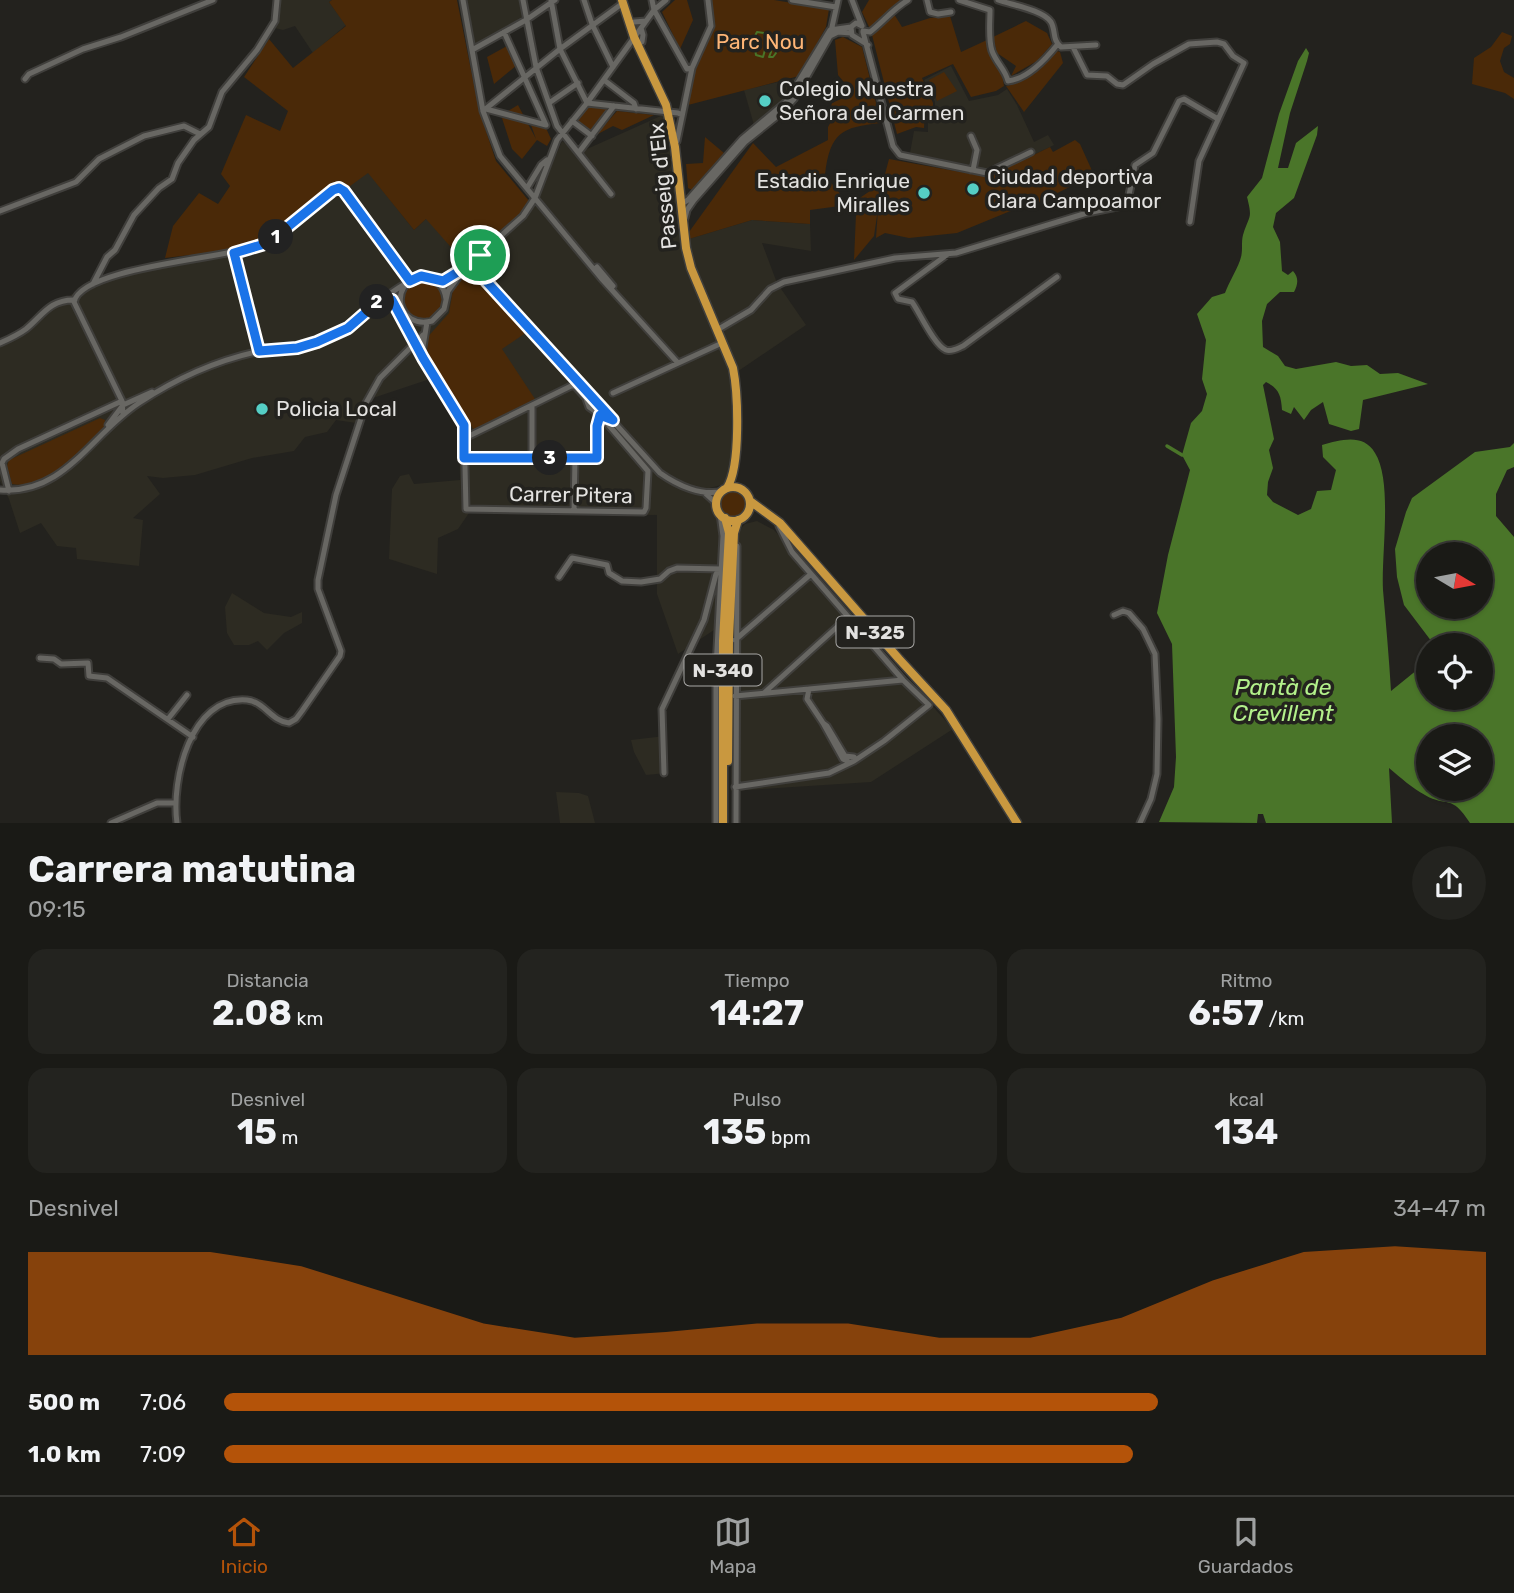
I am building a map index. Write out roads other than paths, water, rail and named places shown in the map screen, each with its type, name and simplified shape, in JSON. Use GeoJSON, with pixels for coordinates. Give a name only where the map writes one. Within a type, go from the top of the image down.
{"type":"FeatureCollection","features":[{"type":"Feature","properties":{"kind":"highway"},"geometry":{"type":"LineString","coordinates":[[624,1],[638,32]]}},
{"type":"Feature","properties":{"kind":"highway"},"geometry":{"type":"LineString","coordinates":[[624,1],[638,32]]}},
{"type":"Feature","properties":{"kind":"highway","name":"Passeig d'Elx"},"geometry":{"type":"LineString","coordinates":[[638,32],[674,113],[689,260]]}},
{"type":"Feature","properties":{"kind":"highway","name":"Passeig d'Elx"},"geometry":{"type":"LineString","coordinates":[[674,113],[689,260],[694,279],[733,368],[736,384],[735,460]]}},
{"type":"Feature","properties":{"kind":"highway"},"geometry":{"type":"LineString","coordinates":[[735,460],[740,488],[750,501]]}},
{"type":"Feature","properties":{"kind":"highway"},"geometry":{"type":"LineString","coordinates":[[717,504],[733,476],[735,460]]}},
{"type":"Feature","properties":{"kind":"highway"},"geometry":{"type":"LineString","coordinates":[[725,489],[740,488]]}},
{"type":"Feature","properties":{"kind":"highway","name":"N-325"},"geometry":{"type":"LineString","coordinates":[[750,501],[773,518],[946,710],[1017,823]]}},
{"type":"Feature","properties":{"kind":"highway","name":"N-340"},"geometry":{"type":"LineString","coordinates":[[726,823],[729,638],[734,533],[749,509],[750,501]]}},
{"type":"Feature","properties":{"kind":"highway","name":"N-340"},"geometry":{"type":"LineString","coordinates":[[717,504],[729,533],[723,641],[726,823]]}},
{"type":"Feature","properties":{"kind":"highway"},"geometry":{"type":"LineString","coordinates":[[723,516],[741,518],[760,512],[773,518]]}},
{"type":"Feature","properties":{"kind":"street"},"geometry":{"type":"LineString","coordinates":[[25,79],[29,74],[83,49],[121,37],[213,0]]}},
{"type":"Feature","properties":{"kind":"street"},"geometry":{"type":"LineString","coordinates":[[93,285],[134,215],[159,188],[172,179],[178,163],[200,134],[209,127],[222,92],[244,69],[275,21],[277,0]]}},
{"type":"Feature","properties":{"kind":"street"},"geometry":{"type":"LineString","coordinates":[[463,0],[485,110],[500,156],[678,363]]}},
{"type":"Feature","properties":{"kind":"street"},"geometry":{"type":"LineString","coordinates":[[523,0],[536,67],[561,134],[579,152],[611,194]]}},
{"type":"Feature","properties":{"kind":"street"},"geometry":{"type":"LineString","coordinates":[[584,0],[592,24],[613,67]]}},
{"type":"Feature","properties":{"kind":"street"},"geometry":{"type":"LineString","coordinates":[[652,0],[654,10],[687,69],[692,68]]}},
{"type":"Feature","properties":{"kind":"street"},"geometry":{"type":"LineString","coordinates":[[0,490],[28,489],[52,480],[123,414],[159,391],[209,367],[259,351],[297,348],[331,337],[348,328],[379,301],[409,282],[421,276],[443,281],[476,263],[480,255],[523,216],[535,198],[561,134],[587,103],[654,10],[666,0]]}},
{"type":"Feature","properties":{"kind":"street"},"geometry":{"type":"LineString","coordinates":[[674,113],[685,100],[692,68],[710,30],[709,0]]}},
{"type":"Feature","properties":{"kind":"street"},"geometry":{"type":"LineString","coordinates":[[685,218],[693,198],[742,139],[786,102],[832,30],[837,3],[792,0]]}},
{"type":"Feature","properties":{"kind":"street"},"geometry":{"type":"LineString","coordinates":[[852,0],[868,46],[896,152],[904,156],[990,173],[1031,152]]}},
{"type":"Feature","properties":{"kind":"street"},"geometry":{"type":"LineString","coordinates":[[852,32],[856,23],[863,30],[874,30],[893,10],[908,0]]}},
{"type":"Feature","properties":{"kind":"street"},"geometry":{"type":"LineString","coordinates":[[927,0],[930,12],[951,12]]}},
{"type":"Feature","properties":{"kind":"street"},"geometry":{"type":"LineString","coordinates":[[959,0],[990,10],[991,47],[997,61],[1007,72],[1008,82],[1034,69],[1057,45]]}},
{"type":"Feature","properties":{"kind":"street"},"geometry":{"type":"LineString","coordinates":[[998,0],[1044,15],[1052,25],[1057,45],[1063,48],[1096,45]]}},
{"type":"Feature","properties":{"kind":"street"},"geometry":{"type":"LineString","coordinates":[[472,50],[526,20],[553,1],[560,49],[587,103]]}},
{"type":"Feature","properties":{"kind":"street"},"geometry":{"type":"LineString","coordinates":[[485,110],[536,67],[624,1]]}},
{"type":"Feature","properties":{"kind":"street"},"geometry":{"type":"LineString","coordinates":[[832,30],[852,32],[859,36],[863,30]]}},
{"type":"Feature","properties":{"kind":"street"},"geometry":{"type":"LineString","coordinates":[[832,30],[852,32],[868,46]]}},
{"type":"Feature","properties":{"kind":"street"},"geometry":{"type":"LineString","coordinates":[[485,110],[546,125],[504,32]]}},
{"type":"Feature","properties":{"kind":"street"},"geometry":{"type":"LineString","coordinates":[[1073,47],[1087,75],[1107,76],[1123,85],[1153,64],[1196,43],[1224,44],[1233,56],[1244,63],[1199,162],[1189,222]]}},
{"type":"Feature","properties":{"kind":"street"},"geometry":{"type":"LineString","coordinates":[[604,80],[634,103],[636,109]]}},
{"type":"Feature","properties":{"kind":"street"},"geometry":{"type":"LineString","coordinates":[[549,103],[578,83]]}},
{"type":"Feature","properties":{"kind":"street"},"geometry":{"type":"LineString","coordinates":[[717,330],[751,310],[771,289],[784,282],[895,258],[948,254],[1087,213],[1127,205],[1135,165],[1153,153],[1179,101],[1184,99],[1218,119]]}},
{"type":"Feature","properties":{"kind":"street"},"geometry":{"type":"LineString","coordinates":[[674,113],[685,100]]}},
{"type":"Feature","properties":{"kind":"street"},"geometry":{"type":"LineString","coordinates":[[587,103],[674,113]]}},
{"type":"Feature","properties":{"kind":"street"},"geometry":{"type":"LineString","coordinates":[[579,152],[614,106]]}},
{"type":"Feature","properties":{"kind":"street"},"geometry":{"type":"LineString","coordinates":[[572,121],[592,136]]}},
{"type":"Feature","properties":{"kind":"street"},"geometry":{"type":"LineString","coordinates":[[0,211],[76,182],[99,159],[144,136],[184,126],[200,134]]}},
{"type":"Feature","properties":{"kind":"street"},"geometry":{"type":"LineString","coordinates":[[971,136],[977,149],[971,170]]}},
{"type":"Feature","properties":{"kind":"street"},"geometry":{"type":"LineString","coordinates":[[527,188],[541,165],[549,159]]}},
{"type":"Feature","properties":{"kind":"street"},"geometry":{"type":"LineString","coordinates":[[75,300],[79,292],[118,275],[182,259],[234,253],[268,243],[339,188],[344,191],[409,282]]}},
{"type":"Feature","properties":{"kind":"street"},"geometry":{"type":"LineString","coordinates":[[682,192],[685,197],[693,198]]}},
{"type":"Feature","properties":{"kind":"street"},"geometry":{"type":"LineString","coordinates":[[682,204],[693,198]]}},
{"type":"Feature","properties":{"kind":"street"},"geometry":{"type":"LineString","coordinates":[[234,253],[259,351]]}},
{"type":"Feature","properties":{"kind":"street"},"geometry":{"type":"LineString","coordinates":[[948,254],[895,293],[898,299],[912,302],[925,325],[944,349],[949,351],[963,346],[1057,277]]}},
{"type":"Feature","properties":{"kind":"street"},"geometry":{"type":"LineString","coordinates":[[476,263],[486,281],[660,473],[675,482],[703,492],[717,504]]}},
{"type":"Feature","properties":{"kind":"street"},"geometry":{"type":"LineString","coordinates":[[409,282],[403,289],[401,303],[405,313],[414,321],[427,322],[441,314],[450,287],[466,267]]}},
{"type":"Feature","properties":{"kind":"street"},"geometry":{"type":"LineString","coordinates":[[458,276],[471,273],[486,281]]}},
{"type":"Feature","properties":{"kind":"street"},"geometry":{"type":"LineString","coordinates":[[437,281],[445,292],[446,299]]}},
{"type":"Feature","properties":{"kind":"street"},"geometry":{"type":"LineString","coordinates":[[0,343],[25,329],[49,306],[69,299],[75,300]]}},
{"type":"Feature","properties":{"kind":"street"},"geometry":{"type":"LineString","coordinates":[[75,300],[122,403],[123,414]]}},
{"type":"Feature","properties":{"kind":"street"},"geometry":{"type":"LineString","coordinates":[[379,301],[392,300],[401,303]]}},
{"type":"Feature","properties":{"kind":"street"},"geometry":{"type":"LineString","coordinates":[[392,300],[464,425],[464,458],[597,458],[597,426],[600,415]]}},
{"type":"Feature","properties":{"kind":"street"},"geometry":{"type":"LineString","coordinates":[[403,321],[405,313]]}},
{"type":"Feature","properties":{"kind":"street"},"geometry":{"type":"LineString","coordinates":[[423,358],[423,335],[427,322]]}},
{"type":"Feature","properties":{"kind":"street"},"geometry":{"type":"LineString","coordinates":[[177,823],[175,803],[183,756],[208,713],[217,707],[238,701],[251,701],[263,707],[276,719],[289,723],[296,719],[340,656],[340,645],[318,589],[337,495],[366,403],[380,378],[423,335]]}},
{"type":"Feature","properties":{"kind":"street"},"geometry":{"type":"LineString","coordinates":[[614,393],[722,343]]}},
{"type":"Feature","properties":{"kind":"street"},"geometry":{"type":"LineString","coordinates":[[465,438],[571,386],[575,386],[585,397]]}},
{"type":"Feature","properties":{"kind":"street"},"geometry":{"type":"LineString","coordinates":[[583,387],[589,407],[613,420]]}},
{"type":"Feature","properties":{"kind":"street"},"geometry":{"type":"LineString","coordinates":[[9,491],[2,463],[4,458],[122,403],[159,391]]}},
{"type":"Feature","properties":{"kind":"street"},"geometry":{"type":"LineString","coordinates":[[102,433],[122,403]]}},
{"type":"Feature","properties":{"kind":"street"},"geometry":{"type":"LineString","coordinates":[[532,406],[532,458]]}},
{"type":"Feature","properties":{"kind":"street","name":"Carrer Pitera"},"geometry":{"type":"LineString","coordinates":[[464,458],[466,509],[644,512],[649,471],[600,415]]}},
{"type":"Feature","properties":{"kind":"street"},"geometry":{"type":"LineString","coordinates":[[574,512],[575,459]]}},
{"type":"Feature","properties":{"kind":"street"},"geometry":{"type":"LineString","coordinates":[[703,492],[725,489]]}},
{"type":"Feature","properties":{"kind":"street"},"geometry":{"type":"LineString","coordinates":[[716,823],[716,668],[723,516]]}},
{"type":"Feature","properties":{"kind":"street"},"geometry":{"type":"LineString","coordinates":[[736,823],[737,534],[741,518]]}},
{"type":"Feature","properties":{"kind":"street"},"geometry":{"type":"LineString","coordinates":[[735,788],[823,774],[889,736],[929,705],[903,680],[792,552],[773,518]]}},
{"type":"Feature","properties":{"kind":"street"},"geometry":{"type":"LineString","coordinates":[[559,577],[572,558],[607,565],[609,573],[629,582],[660,579],[677,568],[721,569]]}},
{"type":"Feature","properties":{"kind":"street"},"geometry":{"type":"LineString","coordinates":[[664,774],[662,709],[704,620],[716,574],[721,569]]}},
{"type":"Feature","properties":{"kind":"street"},"geometry":{"type":"LineString","coordinates":[[736,640],[811,574]]}},
{"type":"Feature","properties":{"kind":"street"},"geometry":{"type":"LineString","coordinates":[[1114,615],[1124,611],[1129,613],[1143,629],[1156,654],[1157,774],[1151,799],[1140,823]]}},
{"type":"Feature","properties":{"kind":"street"},"geometry":{"type":"LineString","coordinates":[[764,693],[848,617]]}},
{"type":"Feature","properties":{"kind":"street"},"geometry":{"type":"LineString","coordinates":[[40,658],[54,659],[61,664],[88,663],[89,676],[107,678],[193,737]]}},
{"type":"Feature","properties":{"kind":"street"},"geometry":{"type":"LineString","coordinates":[[779,679],[784,691]]}},
{"type":"Feature","properties":{"kind":"street"},"geometry":{"type":"LineString","coordinates":[[735,696],[903,680]]}},
{"type":"Feature","properties":{"kind":"street"},"geometry":{"type":"LineString","coordinates":[[808,699],[809,689]]}},
{"type":"Feature","properties":{"kind":"street"},"geometry":{"type":"LineString","coordinates":[[798,690],[808,699],[843,760],[849,760]]}},
{"type":"Feature","properties":{"kind":"street"},"geometry":{"type":"LineString","coordinates":[[168,719],[187,695]]}},
{"type":"Feature","properties":{"kind":"street"},"geometry":{"type":"LineString","coordinates":[[111,823],[157,803],[175,803]]}},
{"type":"Feature","properties":{"kind":"water","name":"Pantà de Crevillent"},"geometry":{"type":"Polygon","coordinates":[[[1306,48],[1309,53],[1290,113],[1278,168],[1288,168],[1296,143],[1318,126],[1317,135],[1294,198],[1276,213],[1273,227],[1280,242],[1282,271],[1288,275],[1293,271],[1297,284],[1294,292],[1280,292],[1267,304],[1262,321],[1263,347],[1278,356],[1285,366],[1296,369],[1336,362],[1351,366],[1367,365],[1380,374],[1398,373],[1428,384],[1363,400],[1359,429],[1351,431],[1329,424],[1323,402],[1311,410],[1304,420],[1294,407],[1291,414],[1282,410],[1278,393],[1266,382],[1263,385],[1274,439],[1269,450],[1273,468],[1267,495],[1273,502],[1298,515],[1311,509],[1317,491],[1331,490],[1336,470],[1323,457],[1322,445],[1358,440],[1370,447],[1380,465],[1384,481],[1383,590],[1391,691],[1416,671],[1416,710],[1493,710],[1493,633],[1425,633],[1404,605],[1397,577],[1395,549],[1412,498],[1475,452],[1510,447],[1514,443],[1514,467],[1507,470],[1496,494],[1496,516],[1514,537],[1514,823],[1470,823],[1453,804],[1440,801],[1493,801],[1493,724],[1416,724],[1416,789],[1389,768],[1392,823],[1266,823],[1263,814],[1258,814],[1257,823],[1159,822],[1174,787],[1176,757],[1172,644],[1157,613],[1168,555],[1190,470],[1182,455],[1191,423],[1202,411],[1207,394],[1202,379],[1206,340],[1197,314],[1212,297],[1225,293],[1240,261],[1242,238],[1250,214],[1247,197],[1262,178],[1279,114],[1298,61],[1306,48]]]}},
{"type":"Feature","properties":{"kind":"waterway"},"geometry":{"type":"LineString","coordinates":[[757,32],[764,33],[775,47],[776,53],[773,57],[769,57],[771,52],[767,43],[763,57],[756,55],[751,44],[757,32]]}},
{"type":"Feature","properties":{"kind":"waterway"},"geometry":{"type":"LineString","coordinates":[[1167,446],[1182,455]]}},
{"type":"Feature","properties":{"kind":"place","name":"Colegio Nuestra Señora del Carmen"},"geometry":{"type":"Point","coordinates":[765,101]}},
{"type":"Feature","properties":{"kind":"place","name":"Ciudad deportiva Clara Campoamor"},"geometry":{"type":"Point","coordinates":[973,189]}},
{"type":"Feature","properties":{"kind":"place","name":"Estadio Enrique Miralles"},"geometry":{"type":"Point","coordinates":[924,193]}},
{"type":"Feature","properties":{"kind":"place","name":"Policia Local"},"geometry":{"type":"Point","coordinates":[262,409]}},
{"type":"Feature","properties":{"kind":"park label","name":"Parc Nou"},"geometry":{"type":"Point","coordinates":[760,42]}}]}
